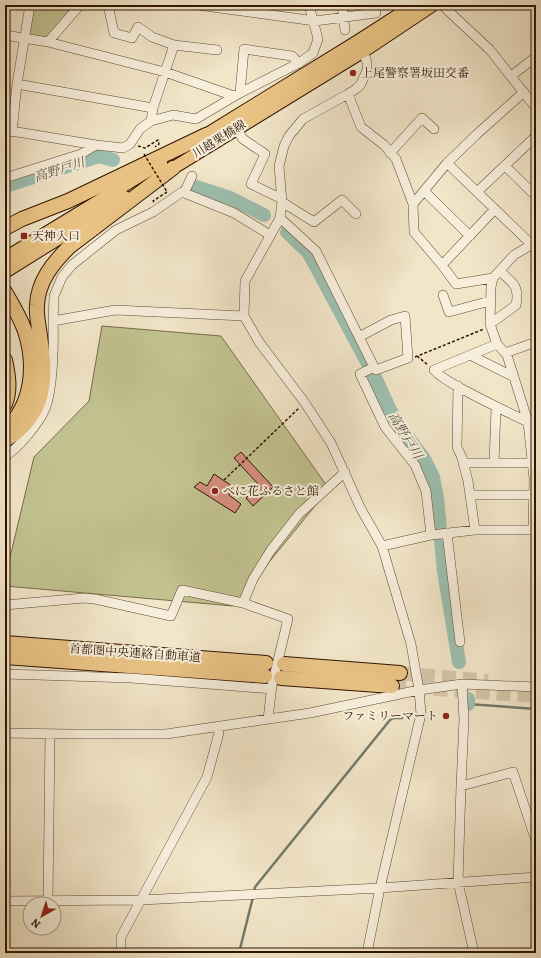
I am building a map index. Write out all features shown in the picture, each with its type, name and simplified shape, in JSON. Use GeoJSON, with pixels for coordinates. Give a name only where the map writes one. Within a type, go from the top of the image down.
{"type":"FeatureCollection","features":[{"type":"Feature","properties":{"kind":"highway"},"geometry":{"type":"LineString","coordinates":[[5,228],[22,219],[68,201],[206,135]]}},
{"type":"Feature","properties":{"kind":"highway"},"geometry":{"type":"LineString","coordinates":[[5,440],[21,428],[32,416],[40,400],[44,384],[44,365],[37,305],[40,289],[46,274],[55,260],[68,247],[173,168]]}},
{"type":"Feature","properties":{"kind":"highway"},"geometry":{"type":"LineString","coordinates":[[5,292],[16,311],[24,330],[30,350],[31,371],[30,386],[26,400],[19,413],[5,430]]}},
{"type":"Feature","properties":{"kind":"highway"},"geometry":{"type":"LineString","coordinates":[[5,360],[8,372],[9,388],[5,404]]}},
{"type":"Feature","properties":{"kind":"highway"},"geometry":{"type":"LineString","coordinates":[[5,636],[63,642],[133,653]]}},
{"type":"Feature","properties":{"kind":"highway","name":"首都圏中央連絡自動車道"},"geometry":{"type":"LineString","coordinates":[[5,643],[133,653],[265,670],[107,664],[5,657]]}},
{"type":"Feature","properties":{"kind":"highway"},"geometry":{"type":"LineString","coordinates":[[5,664],[107,664]]}},
{"type":"Feature","properties":{"kind":"highway"},"geometry":{"type":"LineString","coordinates":[[392,686],[283,671],[400,673]]}},
{"type":"Feature","properties":{"kind":"main road","name":"川越栗橋線"},"geometry":{"type":"LineString","coordinates":[[5,272],[236,128],[361,46],[378,28],[414,5]]}},
{"type":"Feature","properties":{"kind":"main road","name":"川越栗橋線"},"geometry":{"type":"LineString","coordinates":[[5,258],[206,135],[433,5]]}},
{"type":"Feature","properties":{"kind":"street"},"geometry":{"type":"LineString","coordinates":[[30,5],[8,131],[123,148],[130,144],[140,129],[151,121],[173,115],[196,119],[237,94],[299,63],[313,53],[318,39],[309,5]]}},
{"type":"Feature","properties":{"kind":"street"},"geometry":{"type":"LineString","coordinates":[[48,42],[80,5]]}},
{"type":"Feature","properties":{"kind":"street"},"geometry":{"type":"LineString","coordinates":[[108,5],[114,33],[132,38],[138,27],[152,37],[174,45],[217,50]]}},
{"type":"Feature","properties":{"kind":"street"},"geometry":{"type":"LineString","coordinates":[[198,5],[314,21],[343,17],[376,9],[378,28]]}},
{"type":"Feature","properties":{"kind":"street"},"geometry":{"type":"LineString","coordinates":[[342,5],[345,30]]}},
{"type":"Feature","properties":{"kind":"street"},"geometry":{"type":"LineString","coordinates":[[442,5],[490,50],[535,105]]}},
{"type":"Feature","properties":{"kind":"street"},"geometry":{"type":"LineString","coordinates":[[5,35],[48,42],[164,72],[237,94]]}},
{"type":"Feature","properties":{"kind":"street"},"geometry":{"type":"LineString","coordinates":[[151,121],[153,108],[174,45]]}},
{"type":"Feature","properties":{"kind":"street"},"geometry":{"type":"LineString","coordinates":[[361,46],[367,62],[368,70],[361,84],[348,94],[303,119],[288,136],[281,155],[279,166],[282,200],[280,218],[245,281],[244,316],[259,342],[305,403],[332,443],[361,509],[382,546],[411,644],[419,690],[421,714],[380,888],[367,953]]}},
{"type":"Feature","properties":{"kind":"street"},"geometry":{"type":"LineString","coordinates":[[237,94],[244,49],[292,56],[299,63]]}},
{"type":"Feature","properties":{"kind":"street"},"geometry":{"type":"LineString","coordinates":[[511,76],[536,56]]}},
{"type":"Feature","properties":{"kind":"street"},"geometry":{"type":"LineString","coordinates":[[17,84],[153,108]]}},
{"type":"Feature","properties":{"kind":"street"},"geometry":{"type":"LineString","coordinates":[[413,204],[447,163],[524,92]]}},
{"type":"Feature","properties":{"kind":"street"},"geometry":{"type":"LineString","coordinates":[[348,94],[361,127],[384,145],[396,160],[413,204],[414,232],[456,284],[493,278]]}},
{"type":"Feature","properties":{"kind":"street"},"geometry":{"type":"LineString","coordinates":[[390,153],[422,118],[434,129]]}},
{"type":"Feature","properties":{"kind":"street"},"geometry":{"type":"LineString","coordinates":[[236,128],[243,139],[265,154],[251,184],[282,200],[314,222],[342,200],[356,214]]}},
{"type":"Feature","properties":{"kind":"street"},"geometry":{"type":"LineString","coordinates":[[477,192],[536,136]]}},
{"type":"Feature","properties":{"kind":"street"},"geometry":{"type":"LineString","coordinates":[[5,178],[81,154],[96,145]]}},
{"type":"Feature","properties":{"kind":"street"},"geometry":{"type":"LineString","coordinates":[[382,546],[431,535],[474,530],[535,530],[535,479],[528,422],[507,355],[497,344],[490,325],[490,301],[493,278],[514,255],[534,244],[447,163]]}},
{"type":"Feature","properties":{"kind":"street"},"geometry":{"type":"LineString","coordinates":[[505,166],[536,196]]}},
{"type":"Feature","properties":{"kind":"street"},"geometry":{"type":"LineString","coordinates":[[184,193],[192,176]]}},
{"type":"Feature","properties":{"kind":"street"},"geometry":{"type":"LineString","coordinates":[[424,191],[470,236]]}},
{"type":"Feature","properties":{"kind":"street"},"geometry":{"type":"LineString","coordinates":[[5,456],[12,452],[45,410],[50,388],[54,333],[54,296],[62,277],[72,264],[116,230],[153,212],[182,192],[234,213],[270,235]]}},
{"type":"Feature","properties":{"kind":"street"},"geometry":{"type":"LineString","coordinates":[[442,266],[495,209]]}},
{"type":"Feature","properties":{"kind":"street"},"geometry":{"type":"LineString","coordinates":[[280,218],[316,251],[359,337],[374,367],[376,370],[408,358],[405,316],[391,320],[359,337]]}},
{"type":"Feature","properties":{"kind":"street"},"geometry":{"type":"LineString","coordinates":[[490,325],[516,305],[518,294],[515,286],[500,270]]}},
{"type":"Feature","properties":{"kind":"street"},"geometry":{"type":"LineString","coordinates":[[443,295],[449,312],[490,301]]}},
{"type":"Feature","properties":{"kind":"street"},"geometry":{"type":"LineString","coordinates":[[53,321],[115,310],[244,316]]}},
{"type":"Feature","properties":{"kind":"street"},"geometry":{"type":"LineString","coordinates":[[505,353],[536,342]]}},
{"type":"Feature","properties":{"kind":"street"},"geometry":{"type":"LineString","coordinates":[[497,344],[434,370],[439,375],[496,408],[528,422]]}},
{"type":"Feature","properties":{"kind":"street"},"geometry":{"type":"LineString","coordinates":[[470,355],[514,377]]}},
{"type":"Feature","properties":{"kind":"street"},"geometry":{"type":"LineString","coordinates":[[374,367],[360,374],[385,427],[415,466],[426,491],[431,535]]}},
{"type":"Feature","properties":{"kind":"street"},"geometry":{"type":"LineString","coordinates":[[458,386],[456,447],[463,463],[470,495],[474,530]]}},
{"type":"Feature","properties":{"kind":"street"},"geometry":{"type":"LineString","coordinates":[[494,463],[496,408]]}},
{"type":"Feature","properties":{"kind":"street"},"geometry":{"type":"LineString","coordinates":[[463,463],[533,463]]}},
{"type":"Feature","properties":{"kind":"street"},"geometry":{"type":"LineString","coordinates":[[243,603],[252,579],[271,550],[299,514],[345,472]]}},
{"type":"Feature","properties":{"kind":"street"},"geometry":{"type":"LineString","coordinates":[[470,495],[534,495]]}},
{"type":"Feature","properties":{"kind":"street"},"geometry":{"type":"LineString","coordinates":[[447,533],[460,642]]}},
{"type":"Feature","properties":{"kind":"street"},"geometry":{"type":"LineString","coordinates":[[5,605],[84,598],[95,599],[171,616],[182,590],[243,603],[288,619],[272,689],[268,719]]}},
{"type":"Feature","properties":{"kind":"street"},"geometry":{"type":"LineString","coordinates":[[5,674],[131,678],[272,689]]}},
{"type":"Feature","properties":{"kind":"street"},"geometry":{"type":"LineString","coordinates":[[462,684],[464,719],[458,882],[474,953]]}},
{"type":"Feature","properties":{"kind":"street"},"geometry":{"type":"LineString","coordinates":[[5,733],[166,734],[310,713],[419,690],[462,684],[536,687]]}},
{"type":"Feature","properties":{"kind":"street"},"geometry":{"type":"LineString","coordinates":[[121,953],[121,937],[207,777],[219,733],[218,726]]}},
{"type":"Feature","properties":{"kind":"street"},"geometry":{"type":"LineString","coordinates":[[48,896],[50,734]]}},
{"type":"Feature","properties":{"kind":"street"},"geometry":{"type":"LineString","coordinates":[[461,786],[513,772],[536,840]]}},
{"type":"Feature","properties":{"kind":"street"},"geometry":{"type":"LineString","coordinates":[[62,900],[141,900],[380,888],[536,877]]}},
{"type":"Feature","properties":{"kind":"street"},"geometry":{"type":"LineString","coordinates":[[5,901],[22,901]]}},
{"type":"Feature","properties":{"kind":"path"},"geometry":{"type":"LineString","coordinates":[[130,144],[145,148],[158,140],[159,144],[154,147]]}},
{"type":"Feature","properties":{"kind":"path"},"geometry":{"type":"LineString","coordinates":[[149,151],[144,154],[167,192]]}},
{"type":"Feature","properties":{"kind":"path"},"geometry":{"type":"LineString","coordinates":[[411,359],[490,325]]}},
{"type":"Feature","properties":{"kind":"path"},"geometry":{"type":"LineString","coordinates":[[418,356],[434,370]]}},
{"type":"Feature","properties":{"kind":"path"},"geometry":{"type":"LineString","coordinates":[[224,480],[305,403]]}},
{"type":"Feature","properties":{"kind":"green space"},"geometry":{"type":"Polygon","coordinates":[[[31,5],[69,5],[66,21],[48,42],[24,39],[31,5]]]}},
{"type":"Feature","properties":{"kind":"green space"},"geometry":{"type":"Polygon","coordinates":[[[102,326],[221,336],[329,489],[233,606],[5,586],[5,578],[34,457],[89,401],[102,326]]]}},
{"type":"Feature","properties":{"kind":"building"},"geometry":{"type":"Polygon","coordinates":[[[241,452],[273,487],[253,506],[246,498],[259,485],[234,458],[241,452]]]}},
{"type":"Feature","properties":{"kind":"building","name":"べに花ふるさと館"},"geometry":{"type":"Polygon","coordinates":[[[214,474],[232,486],[229,495],[241,504],[235,513],[194,487],[200,482],[207,486],[214,474]]]}},
{"type":"Feature","properties":{"kind":"waterway","name":"高野戸川"},"geometry":{"type":"LineString","coordinates":[[5,186],[99,156],[113,160]]}},
{"type":"Feature","properties":{"kind":"waterway","name":"高野戸川"},"geometry":{"type":"LineString","coordinates":[[193,186],[230,198],[264,215]]}},
{"type":"Feature","properties":{"kind":"waterway","name":"高野戸川"},"geometry":{"type":"LineString","coordinates":[[287,232],[308,252],[374,375],[389,408],[401,428],[424,459],[433,477],[437,498],[444,571],[459,662]]}},
{"type":"Feature","properties":{"kind":"waterway","name":"高野戸川"},"geometry":{"type":"LineString","coordinates":[[468,699],[468,704]]}},
{"type":"Feature","properties":{"kind":"waterway","name":"高野戸川"},"geometry":{"type":"LineString","coordinates":[[468,704],[536,709]]}},
{"type":"Feature","properties":{"kind":"waterway"},"geometry":{"type":"LineString","coordinates":[[254,892],[255,887],[390,720],[394,718],[402,718]]}},
{"type":"Feature","properties":{"kind":"waterway"},"geometry":{"type":"LineString","coordinates":[[239,953],[253,897]]}},
{"type":"Feature","properties":{"kind":"tunnel"},"geometry":{"type":"LineString","coordinates":[[400,673],[488,681]]}},
{"type":"Feature","properties":{"kind":"tunnel"},"geometry":{"type":"LineString","coordinates":[[392,686],[536,696]]}},
{"type":"Feature","properties":{"kind":"place","name":"上尾警察署坂田交番"},"geometry":{"type":"Point","coordinates":[353,73]}},
{"type":"Feature","properties":{"kind":"place","name":"天神入口"},"geometry":{"type":"Point","coordinates":[24,236]}},
{"type":"Feature","properties":{"kind":"place","name":"べに花ふるさと館"},"geometry":{"type":"Point","coordinates":[215,491]}},
{"type":"Feature","properties":{"kind":"place","name":"ファミリーマート"},"geometry":{"type":"Point","coordinates":[446,716]}}]}
